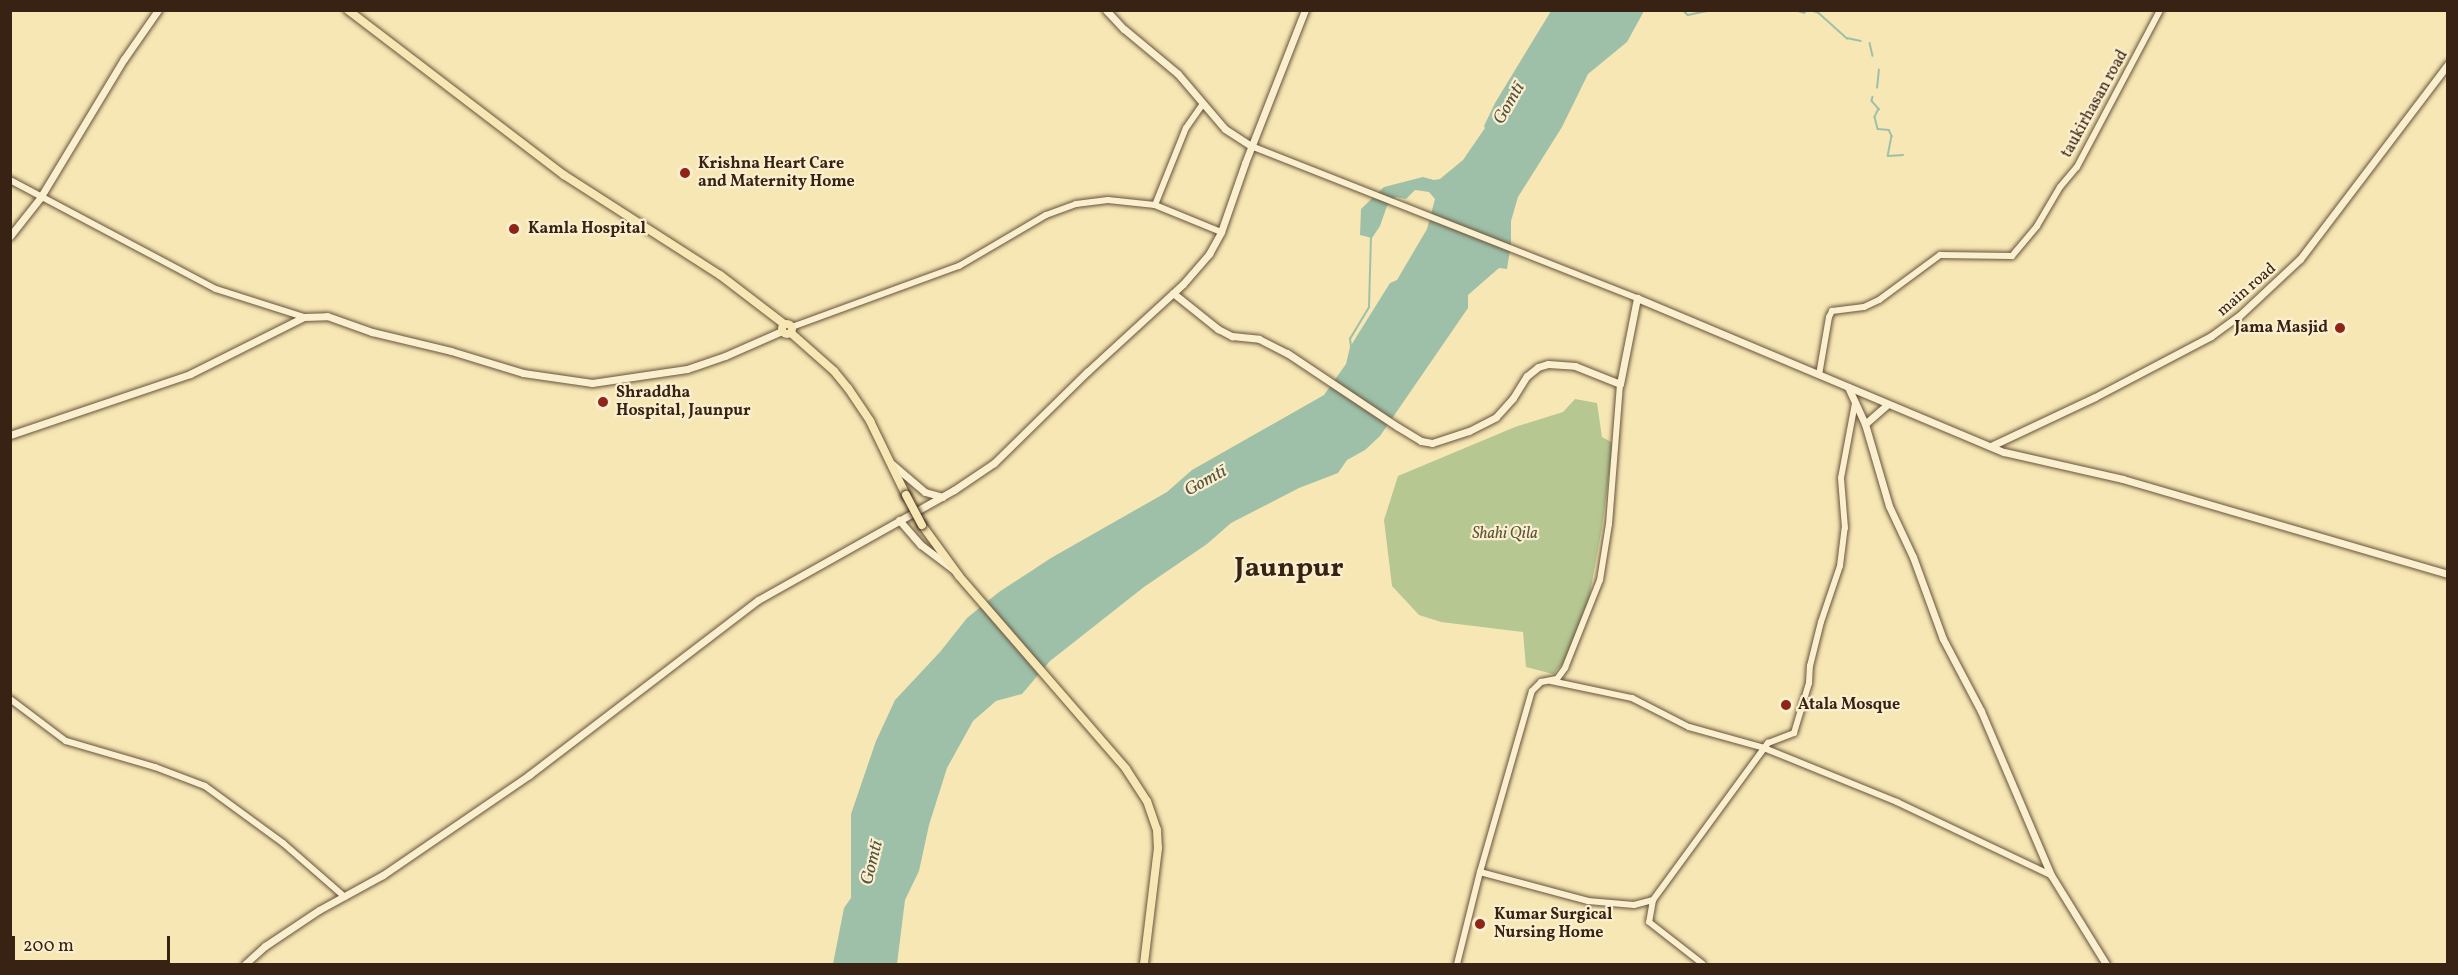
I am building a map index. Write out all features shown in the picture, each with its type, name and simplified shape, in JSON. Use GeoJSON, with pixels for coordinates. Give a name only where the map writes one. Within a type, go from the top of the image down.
{"type":"FeatureCollection","features":[{"type":"Feature","properties":{"kind":"highway"},"geometry":{"type":"LineString","coordinates":[[348,10],[564,175],[720,274],[834,371],[870,421],[922,525],[956,573],[1126,769],[1139,787],[1154,816],[1157,830],[1157,870],[1144,964]]}},
{"type":"Feature","properties":{"kind":"main road"},"geometry":{"type":"LineString","coordinates":[[10,236],[40,198],[124,59],[158,10]]}},
{"type":"Feature","properties":{"kind":"main road"},"geometry":{"type":"LineString","coordinates":[[1106,10],[1124,29],[1178,74],[1226,129],[1251,146]]}},
{"type":"Feature","properties":{"kind":"main road"},"geometry":{"type":"LineString","coordinates":[[245,964],[281,935],[319,910],[383,875],[529,775],[758,600],[942,496],[994,463],[1086,372],[1173,293],[1209,254],[1221,232],[1251,146],[1305,10]]}},
{"type":"Feature","properties":{"kind":"main road","name":"main road"},"geometry":{"type":"LineString","coordinates":[[1991,446],[2095,397],[2211,336],[2239,316],[2300,259],[2448,64]]}},
{"type":"Feature","properties":{"kind":"main road"},"geometry":{"type":"LineString","coordinates":[[1173,293],[1218,329],[1232,336],[1259,339],[1306,365],[1421,441],[1432,443],[1469,431],[1496,417],[1513,399],[1527,376],[1538,367],[1548,364],[1575,366],[1620,384],[1637,298],[1887,405],[1991,446],[2123,479],[2448,574]]}},
{"type":"Feature","properties":{"kind":"main road"},"geometry":{"type":"LineString","coordinates":[[10,435],[190,374],[303,316],[327,316],[372,332],[451,351],[523,373],[592,383],[687,369],[725,356],[787,329]]}},
{"type":"Feature","properties":{"kind":"main road"},"geometry":{"type":"LineString","coordinates":[[1848,387],[1865,424],[1889,506],[1913,557],[1943,639],[1981,711],[2051,876],[2106,964]]}},
{"type":"Feature","properties":{"kind":"main road"},"geometry":{"type":"LineString","coordinates":[[1865,424],[1887,405]]}},
{"type":"Feature","properties":{"kind":"main road"},"geometry":{"type":"LineString","coordinates":[[892,464],[925,492],[942,496]]}},
{"type":"Feature","properties":{"kind":"main road"},"geometry":{"type":"LineString","coordinates":[[899,520],[921,545],[956,573]]}},
{"type":"Feature","properties":{"kind":"street","name":"taukirhasan road"},"geometry":{"type":"LineString","coordinates":[[1819,375],[1828,317],[1832,311],[1864,307],[1879,300],[1940,255],[2012,256],[2037,226],[2060,187],[2077,167],[2160,10]]}},
{"type":"Feature","properties":{"kind":"street"},"geometry":{"type":"LineString","coordinates":[[1155,205],[1186,128],[1203,104]]}},
{"type":"Feature","properties":{"kind":"street"},"geometry":{"type":"LineString","coordinates":[[1251,146],[1637,298]]}},
{"type":"Feature","properties":{"kind":"street"},"geometry":{"type":"LineString","coordinates":[[10,180],[40,198],[216,289],[303,316]]}},
{"type":"Feature","properties":{"kind":"street"},"geometry":{"type":"LineString","coordinates":[[787,329],[959,266],[1046,215],[1076,204],[1108,200],[1155,205],[1221,232]]}},
{"type":"Feature","properties":{"kind":"street"},"geometry":{"type":"LineString","coordinates":[[1457,964],[1480,872],[1532,691],[1541,682],[1557,679],[1572,656],[1600,580],[1610,524],[1620,384]]}},
{"type":"Feature","properties":{"kind":"street"},"geometry":{"type":"LineString","coordinates":[[1703,964],[1649,922],[1653,900],[1768,743],[1794,733],[1809,683],[1810,666],[1821,622],[1840,566],[1845,528],[1841,478],[1855,403]]}},
{"type":"Feature","properties":{"kind":"street"},"geometry":{"type":"LineString","coordinates":[[1551,681],[1632,698],[1689,727],[1764,748],[1897,802],[2051,876]]}},
{"type":"Feature","properties":{"kind":"street"},"geometry":{"type":"LineString","coordinates":[[10,699],[66,741],[155,767],[205,786],[273,836],[345,897]]}},
{"type":"Feature","properties":{"kind":"street"},"geometry":{"type":"LineString","coordinates":[[1480,872],[1588,901],[1634,905],[1653,900]]}},
{"type":"Feature","properties":{"kind":"green space","name":"Shahi Qila"},"geometry":{"type":"Polygon","coordinates":[[[1575,399],[1597,403],[1602,437],[1613,443],[1602,528],[1588,604],[1565,661],[1553,674],[1526,667],[1523,632],[1441,622],[1419,615],[1392,586],[1384,520],[1398,476],[1515,427],[1563,412],[1575,399]]]}},
{"type":"Feature","properties":{"kind":"water","name":"Gomtī"},"geometry":{"type":"Polygon","coordinates":[[[1551,11],[1644,11],[1627,42],[1588,74],[1562,127],[1518,197],[1511,221],[1511,244],[1507,269],[1499,268],[1468,295],[1468,308],[1380,436],[1365,450],[1347,460],[1338,473],[1299,488],[1231,523],[1207,544],[1144,587],[1050,661],[1022,694],[996,701],[973,721],[947,768],[929,825],[919,871],[905,900],[897,964],[833,964],[844,908],[851,898],[851,814],[876,741],[895,700],[940,652],[967,618],[999,592],[1051,558],[1167,492],[1192,470],[1324,395],[1346,364],[1350,347],[1390,283],[1397,280],[1427,229],[1435,199],[1429,192],[1415,190],[1406,199],[1396,197],[1387,206],[1380,226],[1372,238],[1360,235],[1361,209],[1384,187],[1423,177],[1440,179],[1463,160],[1485,128],[1495,103],[1551,11]]]}},
{"type":"Feature","properties":{"kind":"waterway"},"geometry":{"type":"LineString","coordinates":[[1683,10],[1688,15],[1711,10]]}},
{"type":"Feature","properties":{"kind":"waterway"},"geometry":{"type":"LineString","coordinates":[[1795,10],[1804,13],[1807,10]]}},
{"type":"Feature","properties":{"kind":"waterway"},"geometry":{"type":"LineString","coordinates":[[1810,10],[1819,13],[1847,38],[1861,41]]}},
{"type":"Feature","properties":{"kind":"waterway"},"geometry":{"type":"LineString","coordinates":[[1870,43],[1873,56]]}},
{"type":"Feature","properties":{"kind":"waterway"},"geometry":{"type":"LineString","coordinates":[[1877,88],[1879,70]]}},
{"type":"Feature","properties":{"kind":"waterway"},"geometry":{"type":"LineString","coordinates":[[1873,97],[1872,101],[1879,109],[1875,117],[1878,129],[1889,130],[1892,136],[1888,156],[1903,155]]}},
{"type":"Feature","properties":{"kind":"waterway"},"geometry":{"type":"LineString","coordinates":[[1351,347],[1350,339],[1369,307],[1371,237]]}},
{"type":"Feature","properties":{"kind":"place","name":"Krishna Heart Care and Maternity Home"},"geometry":{"type":"Point","coordinates":[685,173]}},
{"type":"Feature","properties":{"kind":"place","name":"Kamla Hospital"},"geometry":{"type":"Point","coordinates":[514,229]}},
{"type":"Feature","properties":{"kind":"place","name":"Jama Masjid"},"geometry":{"type":"Point","coordinates":[2340,328]}},
{"type":"Feature","properties":{"kind":"place","name":"Shraddha Hospital, Jaunpur"},"geometry":{"type":"Point","coordinates":[603,402]}},
{"type":"Feature","properties":{"kind":"place","name":"Atala Mosque"},"geometry":{"type":"Point","coordinates":[1786,705]}},
{"type":"Feature","properties":{"kind":"place","name":"Kumar Surgical Nursing Home"},"geometry":{"type":"Point","coordinates":[1480,924]}},
{"type":"Feature","properties":{"kind":"district","name":"Jaunpur"},"geometry":{"type":"Point","coordinates":[1289,569]}}]}
